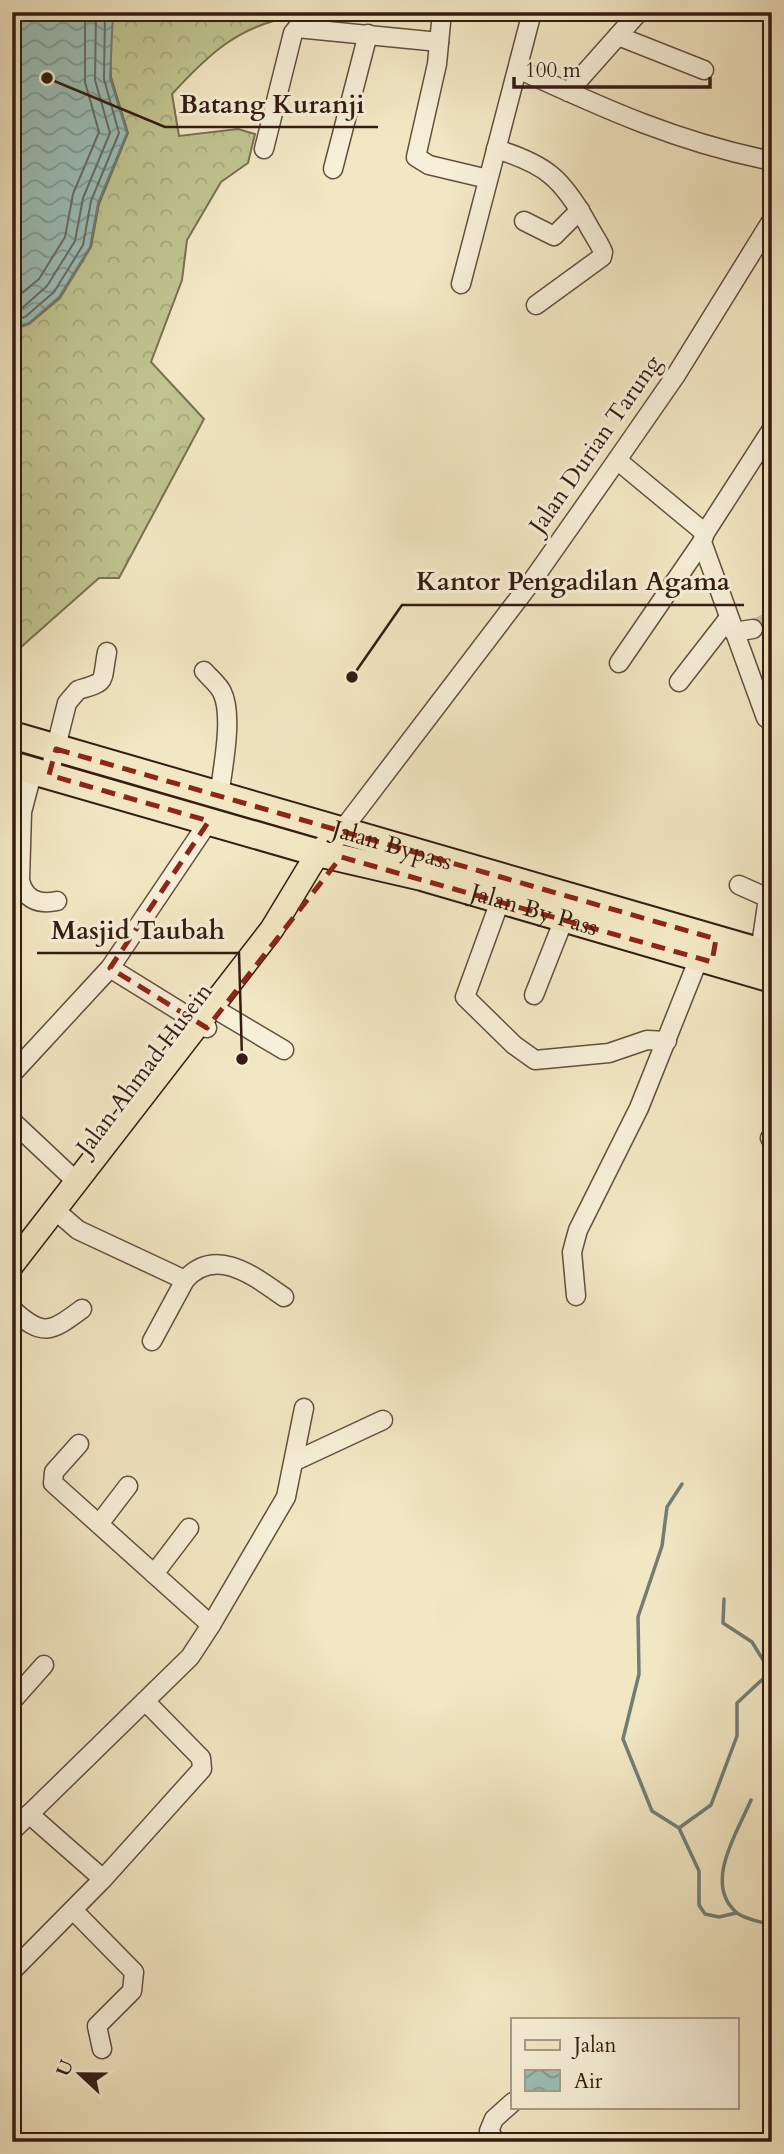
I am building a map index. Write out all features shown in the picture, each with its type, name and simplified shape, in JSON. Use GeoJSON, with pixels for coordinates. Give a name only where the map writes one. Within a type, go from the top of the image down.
{"type":"FeatureCollection","features":[{"type":"Feature","properties":{"kind":"highway","name":"Jalan Bypass"},"geometry":{"type":"LineString","coordinates":[[12,735],[214,809],[343,829],[709,953],[766,954]]}},
{"type":"Feature","properties":{"kind":"highway","name":"Jalan By Pass"},"geometry":{"type":"LineString","coordinates":[[32,770],[214,809],[330,855],[564,919],[709,953],[772,979]]}},
{"type":"Feature","properties":{"kind":"main road","name":"Jalan Durian Tarung"},"geometry":{"type":"LineString","coordinates":[[330,855],[343,829]]}},
{"type":"Feature","properties":{"kind":"main road","name":"Jalan Ahmad Husein"},"geometry":{"type":"LineString","coordinates":[[12,1279],[63,1217],[311,888],[330,855]]}},
{"type":"Feature","properties":{"kind":"main road","name":"Jalan Ahmad Husein"},"geometry":{"type":"LineString","coordinates":[[12,1265],[209,1021]]}},
{"type":"Feature","properties":{"kind":"street"},"geometry":{"type":"LineString","coordinates":[[442,12],[437,64],[416,157],[424,163],[488,179]]}},
{"type":"Feature","properties":{"kind":"street"},"geometry":{"type":"LineString","coordinates":[[461,284],[532,12]]}},
{"type":"Feature","properties":{"kind":"street"},"geometry":{"type":"LineString","coordinates":[[568,92],[639,12]]}},
{"type":"Feature","properties":{"kind":"street"},"geometry":{"type":"LineString","coordinates":[[264,149],[295,29],[301,26],[439,42]]}},
{"type":"Feature","properties":{"kind":"street"},"geometry":{"type":"LineString","coordinates":[[333,169],[368,34]]}},
{"type":"Feature","properties":{"kind":"street"},"geometry":{"type":"LineString","coordinates":[[618,36],[704,70]]}},
{"type":"Feature","properties":{"kind":"street"},"geometry":{"type":"LineString","coordinates":[[518,69],[671,136],[716,150],[772,161]]}},
{"type":"Feature","properties":{"kind":"street"},"geometry":{"type":"LineString","coordinates":[[496,149],[524,158],[555,176],[580,210],[603,255],[536,305]]}},
{"type":"Feature","properties":{"kind":"street"},"geometry":{"type":"LineString","coordinates":[[524,221],[554,236],[580,210]]}},
{"type":"Feature","properties":{"kind":"street","name":"Jalan Durian Tarung"},"geometry":{"type":"LineString","coordinates":[[343,829],[532,581],[676,375],[772,220]]}},
{"type":"Feature","properties":{"kind":"street"},"geometry":{"type":"LineString","coordinates":[[619,663],[704,537],[772,429]]}},
{"type":"Feature","properties":{"kind":"street"},"geometry":{"type":"LineString","coordinates":[[617,460],[704,537],[731,626],[766,718]]}},
{"type":"Feature","properties":{"kind":"street"},"geometry":{"type":"LineString","coordinates":[[731,626],[753,629]]}},
{"type":"Feature","properties":{"kind":"street"},"geometry":{"type":"LineString","coordinates":[[680,682],[731,626]]}},
{"type":"Feature","properties":{"kind":"street"},"geometry":{"type":"LineString","coordinates":[[57,901],[46,903],[32,900],[22,888],[22,812],[32,770],[56,749],[67,704],[78,690],[94,688],[100,682],[107,652]]}},
{"type":"Feature","properties":{"kind":"street"},"geometry":{"type":"LineString","coordinates":[[12,1074],[110,968],[214,809],[225,742],[224,701],[222,693],[204,671]]}},
{"type":"Feature","properties":{"kind":"street"},"geometry":{"type":"LineString","coordinates":[[739,886],[768,898],[766,954]]}},
{"type":"Feature","properties":{"kind":"street"},"geometry":{"type":"LineString","coordinates":[[500,901],[465,997],[514,1045],[534,1060],[609,1053],[647,1041],[667,1041]]}},
{"type":"Feature","properties":{"kind":"street"},"geometry":{"type":"LineString","coordinates":[[534,995],[564,919]]}},
{"type":"Feature","properties":{"kind":"street"},"geometry":{"type":"LineString","coordinates":[[576,1297],[572,1252],[578,1230],[639,1108],[709,953]]}},
{"type":"Feature","properties":{"kind":"street"},"geometry":{"type":"LineString","coordinates":[[110,968],[209,1021],[284,1050]]}},
{"type":"Feature","properties":{"kind":"street"},"geometry":{"type":"LineString","coordinates":[[12,1121],[78,1183]]}},
{"type":"Feature","properties":{"kind":"street"},"geometry":{"type":"LineString","coordinates":[[63,1217],[78,1230],[185,1280]]}},
{"type":"Feature","properties":{"kind":"street"},"geometry":{"type":"LineString","coordinates":[[152,1341],[185,1280],[198,1268],[227,1265],[250,1274],[284,1297]]}},
{"type":"Feature","properties":{"kind":"street"},"geometry":{"type":"LineString","coordinates":[[12,1310],[35,1327],[48,1330],[55,1329],[82,1309]]}},
{"type":"Feature","properties":{"kind":"street"},"geometry":{"type":"LineString","coordinates":[[12,1831],[190,1657],[281,1509],[295,1461],[304,1408]]}},
{"type":"Feature","properties":{"kind":"street"},"geometry":{"type":"LineString","coordinates":[[295,1461],[383,1420]]}},
{"type":"Feature","properties":{"kind":"street"},"geometry":{"type":"LineString","coordinates":[[79,1444],[54,1472],[52,1480],[211,1625]]}},
{"type":"Feature","properties":{"kind":"street"},"geometry":{"type":"LineString","coordinates":[[99,1524],[128,1486]]}},
{"type":"Feature","properties":{"kind":"street"},"geometry":{"type":"LineString","coordinates":[[154,1574],[189,1528]]}},
{"type":"Feature","properties":{"kind":"street"},"geometry":{"type":"LineString","coordinates":[[12,1700],[44,1665]]}},
{"type":"Feature","properties":{"kind":"street"},"geometry":{"type":"LineString","coordinates":[[12,1971],[103,1879],[202,1769],[201,1758],[145,1701]]}},
{"type":"Feature","properties":{"kind":"street"},"geometry":{"type":"LineString","coordinates":[[29,1814],[103,1879]]}},
{"type":"Feature","properties":{"kind":"street"},"geometry":{"type":"LineString","coordinates":[[73,1910],[134,1972],[132,1991],[97,2026],[102,2049]]}},
{"type":"Feature","properties":{"kind":"street"},"geometry":{"type":"LineString","coordinates":[[496,2142],[489,2131],[494,2119],[511,2104]]}},
{"type":"Feature","properties":{"kind":"highlighted area"},"geometry":{"type":"Polygon","coordinates":[[[56,749],[716,939],[712,962],[341,857],[207,1028],[110,968],[209,821],[49,775],[56,749]]]}},
{"type":"Feature","properties":{"kind":"green space"},"geometry":{"type":"Polygon","coordinates":[[[113,12],[292,12],[291,17],[255,27],[225,44],[172,94],[179,136],[238,129],[255,134],[248,163],[221,182],[187,240],[182,280],[151,362],[204,419],[119,578],[99,578],[21,647],[12,643],[12,330],[29,324],[60,298],[91,247],[99,204],[128,133],[111,77],[110,23],[113,12]]]}},
{"type":"Feature","properties":{"kind":"water"},"geometry":{"type":"Polygon","coordinates":[[[21,12],[113,12],[110,78],[127,133],[98,203],[90,247],[59,297],[29,323],[12,328],[12,49],[21,12]]]}},
{"type":"Feature","properties":{"kind":"waterway"},"geometry":{"type":"LineString","coordinates":[[682,1484],[667,1507],[662,1546],[638,1617],[639,1674],[623,1739],[652,1811],[679,1828],[699,1871],[699,1905],[705,1914],[719,1917],[736,1913]]}},
{"type":"Feature","properties":{"kind":"waterway"},"geometry":{"type":"LineString","coordinates":[[679,1828],[711,1805],[737,1736],[737,1703],[767,1675],[768,1668],[752,1642],[723,1623],[724,1599]]}},
{"type":"Feature","properties":{"kind":"waterway"},"geometry":{"type":"LineString","coordinates":[[751,1800],[726,1857],[723,1887],[727,1900],[736,1912],[772,1925]]}},
{"type":"Feature","properties":{"kind":"tunnel"},"geometry":{"type":"LineString","coordinates":[[753,629],[772,620]]}},
{"type":"Feature","properties":{"kind":"place","name":"Batang Kuranji"},"geometry":{"type":"Point","coordinates":[47,78]}},
{"type":"Feature","properties":{"kind":"place","name":"Kantor Pengadilan Agama"},"geometry":{"type":"Point","coordinates":[352,677]}},
{"type":"Feature","properties":{"kind":"place","name":"Masjid Taubah"},"geometry":{"type":"Point","coordinates":[242,1059]}}]}
